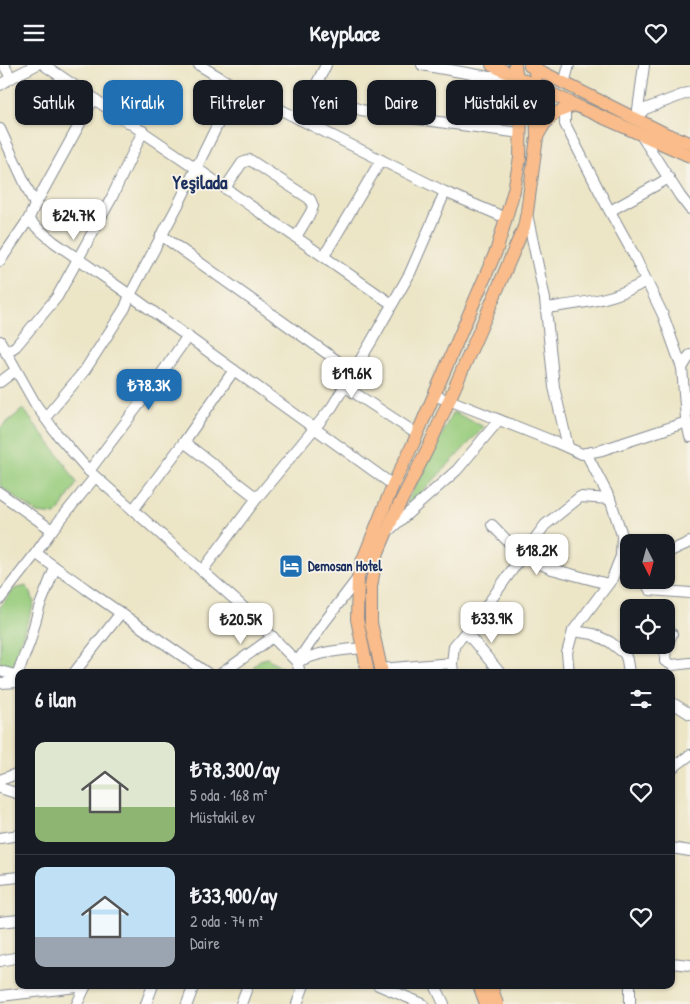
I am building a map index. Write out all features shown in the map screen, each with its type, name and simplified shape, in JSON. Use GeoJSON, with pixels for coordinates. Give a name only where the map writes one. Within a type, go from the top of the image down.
{"type":"FeatureCollection","features":[{"type":"Feature","properties":{"kind":"main road"},"geometry":{"type":"LineString","coordinates":[[492,65],[516,71],[527,80]]}},
{"type":"Feature","properties":{"kind":"main road"},"geometry":{"type":"LineString","coordinates":[[533,67],[666,135],[690,143]]}},
{"type":"Feature","properties":{"kind":"main road"},"geometry":{"type":"LineString","coordinates":[[533,67],[534,80]]}},
{"type":"Feature","properties":{"kind":"main road"},"geometry":{"type":"LineString","coordinates":[[367,669],[358,619],[358,578],[363,558],[497,249],[514,190],[520,158],[521,107],[516,71]]}},
{"type":"Feature","properties":{"kind":"main road"},"geometry":{"type":"LineString","coordinates":[[555,98],[570,107],[642,135],[690,157]]}},
{"type":"Feature","properties":{"kind":"main road"},"geometry":{"type":"LineString","coordinates":[[555,113],[570,107]]}},
{"type":"Feature","properties":{"kind":"main road"},"geometry":{"type":"LineString","coordinates":[[381,669],[371,623],[371,587],[376,557],[393,517],[430,444],[524,227],[537,137],[537,125]]}},
{"type":"Feature","properties":{"kind":"main road"},"geometry":{"type":"LineString","coordinates":[[537,137],[543,125]]}},
{"type":"Feature","properties":{"kind":"main road"},"geometry":{"type":"LineString","coordinates":[[480,989],[486,1004]]}},
{"type":"Feature","properties":{"kind":"main road"},"geometry":{"type":"LineString","coordinates":[[492,989],[497,1004]]}},
{"type":"Feature","properties":{"kind":"street"},"geometry":{"type":"LineString","coordinates":[[4,65],[11,78]]}},
{"type":"Feature","properties":{"kind":"street"},"geometry":{"type":"LineString","coordinates":[[0,85],[36,65]]}},
{"type":"Feature","properties":{"kind":"street"},"geometry":{"type":"LineString","coordinates":[[44,65],[196,167],[392,304]]}},
{"type":"Feature","properties":{"kind":"street"},"geometry":{"type":"LineString","coordinates":[[199,65],[224,80]]}},
{"type":"Feature","properties":{"kind":"street"},"geometry":{"type":"LineString","coordinates":[[319,80],[326,65]]}},
{"type":"Feature","properties":{"kind":"street"},"geometry":{"type":"LineString","coordinates":[[422,65],[489,77],[516,71]]}},
{"type":"Feature","properties":{"kind":"street"},"geometry":{"type":"LineString","coordinates":[[564,84],[569,65]]}},
{"type":"Feature","properties":{"kind":"street"},"geometry":{"type":"LineString","coordinates":[[644,65],[637,117],[645,109],[690,92]]}},
{"type":"Feature","properties":{"kind":"street"},"geometry":{"type":"LineString","coordinates":[[0,261],[28,220],[34,205],[94,98]]}},
{"type":"Feature","properties":{"kind":"street"},"geometry":{"type":"LineString","coordinates":[[565,125],[570,107]]}},
{"type":"Feature","properties":{"kind":"street"},"geometry":{"type":"LineString","coordinates":[[357,108],[410,118],[520,133]]}},
{"type":"Feature","properties":{"kind":"street"},"geometry":{"type":"LineString","coordinates":[[555,119],[565,125],[663,315],[682,369],[690,437]]}},
{"type":"Feature","properties":{"kind":"street"},"geometry":{"type":"LineString","coordinates":[[45,418],[85,370],[125,308],[217,125]]}},
{"type":"Feature","properties":{"kind":"street"},"geometry":{"type":"LineString","coordinates":[[311,125],[445,191],[506,218]]}},
{"type":"Feature","properties":{"kind":"street"},"geometry":{"type":"LineString","coordinates":[[0,129],[34,205]]}},
{"type":"Feature","properties":{"kind":"street"},"geometry":{"type":"LineString","coordinates":[[6,353],[16,346],[57,297],[111,199],[143,131]]}},
{"type":"Feature","properties":{"kind":"street"},"geometry":{"type":"LineString","coordinates":[[642,135],[668,178],[690,209]]}},
{"type":"Feature","properties":{"kind":"street"},"geometry":{"type":"LineString","coordinates":[[225,187],[242,163],[250,160],[310,199],[313,206],[311,212],[296,237]]}},
{"type":"Feature","properties":{"kind":"street"},"geometry":{"type":"LineString","coordinates":[[324,257],[380,160]]}},
{"type":"Feature","properties":{"kind":"street"},"geometry":{"type":"LineString","coordinates":[[610,211],[668,178]]}},
{"type":"Feature","properties":{"kind":"street"},"geometry":{"type":"LineString","coordinates":[[202,571],[257,498],[332,407],[410,273],[445,191]]}},
{"type":"Feature","properties":{"kind":"street"},"geometry":{"type":"LineString","coordinates":[[527,212],[546,308],[554,387],[568,447]]}},
{"type":"Feature","properties":{"kind":"street"},"geometry":{"type":"LineString","coordinates":[[28,220],[54,242],[394,485]]}},
{"type":"Feature","properties":{"kind":"street"},"geometry":{"type":"LineString","coordinates":[[161,235],[353,372]]}},
{"type":"Feature","properties":{"kind":"street"},"geometry":{"type":"LineString","coordinates":[[546,308],[611,297],[630,290],[646,281]]}},
{"type":"Feature","properties":{"kind":"street"},"geometry":{"type":"LineString","coordinates":[[0,599],[36,553],[188,336]]}},
{"type":"Feature","properties":{"kind":"street"},"geometry":{"type":"LineString","coordinates":[[0,341],[45,418],[92,474],[241,605],[273,637],[299,667]]}},
{"type":"Feature","properties":{"kind":"street"},"geometry":{"type":"LineString","coordinates":[[682,369],[689,357]]}},
{"type":"Feature","properties":{"kind":"street"},"geometry":{"type":"LineString","coordinates":[[0,381],[16,370]]}},
{"type":"Feature","properties":{"kind":"street"},"geometry":{"type":"LineString","coordinates":[[133,510],[184,442],[234,370]]}},
{"type":"Feature","properties":{"kind":"street"},"geometry":{"type":"LineString","coordinates":[[344,386],[417,434]]}},
{"type":"Feature","properties":{"kind":"street"},"geometry":{"type":"LineString","coordinates":[[434,396],[449,400],[582,454],[602,450],[687,422]]}},
{"type":"Feature","properties":{"kind":"street"},"geometry":{"type":"LineString","coordinates":[[386,533],[457,469],[499,420]]}},
{"type":"Feature","properties":{"kind":"street"},"geometry":{"type":"LineString","coordinates":[[184,442],[257,498]]}},
{"type":"Feature","properties":{"kind":"street"},"geometry":{"type":"LineString","coordinates":[[586,453],[610,499],[622,534]]}},
{"type":"Feature","properties":{"kind":"street"},"geometry":{"type":"LineString","coordinates":[[0,493],[52,530]]}},
{"type":"Feature","properties":{"kind":"street"},"geometry":{"type":"LineString","coordinates":[[428,669],[452,668],[454,646],[483,611],[545,525],[580,497],[610,499]]}},
{"type":"Feature","properties":{"kind":"street"},"geometry":{"type":"LineString","coordinates":[[492,525],[522,555],[552,569],[608,584]]}},
{"type":"Feature","properties":{"kind":"street"},"geometry":{"type":"LineString","coordinates":[[675,549],[690,542]]}},
{"type":"Feature","properties":{"kind":"street"},"geometry":{"type":"LineString","coordinates":[[36,553],[120,614],[201,669]]}},
{"type":"Feature","properties":{"kind":"street"},"geometry":{"type":"LineString","coordinates":[[569,669],[568,653],[573,631],[612,579],[620,559]]}},
{"type":"Feature","properties":{"kind":"street"},"geometry":{"type":"LineString","coordinates":[[21,669],[39,608],[55,568]]}},
{"type":"Feature","properties":{"kind":"street"},"geometry":{"type":"LineString","coordinates":[[299,667],[323,624],[358,578]]}},
{"type":"Feature","properties":{"kind":"street"},"geometry":{"type":"LineString","coordinates":[[649,589],[690,593]]}},
{"type":"Feature","properties":{"kind":"street"},"geometry":{"type":"LineString","coordinates":[[77,669],[120,614]]}},
{"type":"Feature","properties":{"kind":"street"},"geometry":{"type":"LineString","coordinates":[[573,631],[593,634],[610,642],[625,654],[628,669]]}},
{"type":"Feature","properties":{"kind":"street"},"geometry":{"type":"LineString","coordinates":[[466,632],[497,669]]}},
{"type":"Feature","properties":{"kind":"street"},"geometry":{"type":"LineString","coordinates":[[228,669],[273,637]]}},
{"type":"Feature","properties":{"kind":"street"},"geometry":{"type":"LineString","coordinates":[[299,667],[308,657],[328,651],[363,648]]}},
{"type":"Feature","properties":{"kind":"street"},"geometry":{"type":"LineString","coordinates":[[666,654],[665,661],[672,665],[690,663]]}},
{"type":"Feature","properties":{"kind":"street"},"geometry":{"type":"LineString","coordinates":[[0,671],[15,677]]}},
{"type":"Feature","properties":{"kind":"street"},"geometry":{"type":"LineString","coordinates":[[0,683],[15,679]]}},
{"type":"Feature","properties":{"kind":"street"},"geometry":{"type":"LineString","coordinates":[[675,705],[690,714]]}},
{"type":"Feature","properties":{"kind":"street"},"geometry":{"type":"LineString","coordinates":[[675,766],[690,755]]}},
{"type":"Feature","properties":{"kind":"street"},"geometry":{"type":"LineString","coordinates":[[0,780],[15,774]]}},
{"type":"Feature","properties":{"kind":"street"},"geometry":{"type":"LineString","coordinates":[[0,788],[15,793]]}},
{"type":"Feature","properties":{"kind":"street"},"geometry":{"type":"LineString","coordinates":[[0,838],[15,836]]}},
{"type":"Feature","properties":{"kind":"street"},"geometry":{"type":"LineString","coordinates":[[675,849],[690,851]]}},
{"type":"Feature","properties":{"kind":"street"},"geometry":{"type":"LineString","coordinates":[[0,879],[15,877]]}},
{"type":"Feature","properties":{"kind":"street"},"geometry":{"type":"LineString","coordinates":[[0,922],[15,920]]}},
{"type":"Feature","properties":{"kind":"street"},"geometry":{"type":"LineString","coordinates":[[0,961],[15,958]]}},
{"type":"Feature","properties":{"kind":"street"},"geometry":{"type":"LineString","coordinates":[[675,963],[690,965]]}},
{"type":"Feature","properties":{"kind":"street"},"geometry":{"type":"LineString","coordinates":[[0,996],[55,989]]}},
{"type":"Feature","properties":{"kind":"street"},"geometry":{"type":"LineString","coordinates":[[77,1004],[84,989]]}},
{"type":"Feature","properties":{"kind":"street"},"geometry":{"type":"LineString","coordinates":[[146,1004],[152,989]]}},
{"type":"Feature","properties":{"kind":"street"},"geometry":{"type":"LineString","coordinates":[[187,1004],[193,989]]}},
{"type":"Feature","properties":{"kind":"street"},"geometry":{"type":"LineString","coordinates":[[241,1004],[247,989]]}},
{"type":"Feature","properties":{"kind":"street"},"geometry":{"type":"LineString","coordinates":[[297,1004],[303,989]]}},
{"type":"Feature","properties":{"kind":"street"},"geometry":{"type":"LineString","coordinates":[[389,989],[421,1004]]}},
{"type":"Feature","properties":{"kind":"street"},"geometry":{"type":"LineString","coordinates":[[437,989],[444,1004]]}},
{"type":"Feature","properties":{"kind":"street"},"geometry":{"type":"LineString","coordinates":[[630,989],[630,1004]]}},
{"type":"Feature","properties":{"kind":"green space"},"geometry":{"type":"Polygon","coordinates":[[[23,409],[61,458],[77,483],[56,515],[37,513],[0,486],[0,428],[23,409]]]}},
{"type":"Feature","properties":{"kind":"green space"},"geometry":{"type":"Polygon","coordinates":[[[453,412],[484,427],[411,504],[407,502],[453,412]]]}},
{"type":"Feature","properties":{"kind":"green space"},"geometry":{"type":"Polygon","coordinates":[[[26,586],[31,593],[34,603],[11,669],[0,665],[0,607],[14,589],[26,586]]]}},
{"type":"Feature","properties":{"kind":"green space"},"geometry":{"type":"Polygon","coordinates":[[[267,658],[284,669],[256,669],[253,666],[260,660],[267,658]]]}},
{"type":"Feature","properties":{"kind":"place","name":"Demosan Hotel"},"geometry":{"type":"Point","coordinates":[291,566]}},
{"type":"Feature","properties":{"kind":"district","name":"Yeşilada"},"geometry":{"type":"Point","coordinates":[200,182]}}]}
